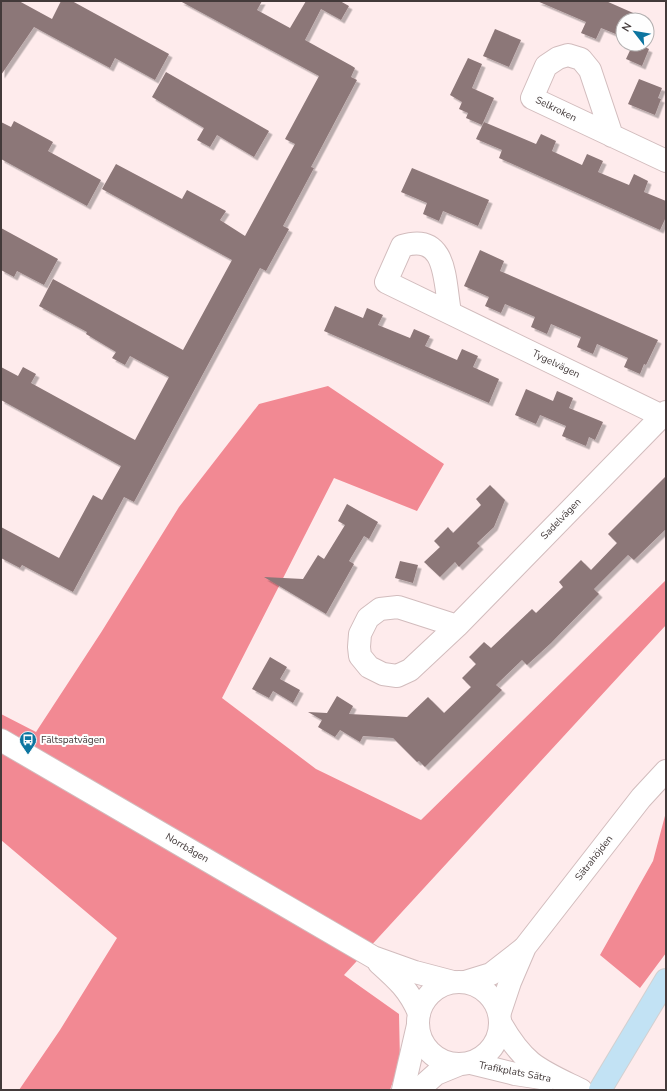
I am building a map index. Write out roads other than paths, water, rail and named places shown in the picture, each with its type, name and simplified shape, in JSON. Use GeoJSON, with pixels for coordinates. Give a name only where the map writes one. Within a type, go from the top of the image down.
{"type":"FeatureCollection","features":[{"type":"Feature","properties":{"kind":"main road"},"geometry":{"type":"LineString","coordinates":[[600,1090],[666,980]]}},
{"type":"Feature","properties":{"kind":"street"},"geometry":{"type":"LineString","coordinates":[[612,136],[666,161]]}},
{"type":"Feature","properties":{"kind":"street","name":"Tygelvägen"},"geometry":{"type":"LineString","coordinates":[[450,312],[664,414]]}},
{"type":"Feature","properties":{"kind":"street","name":"Sadelvägen"},"geometry":{"type":"LineString","coordinates":[[457,626],[664,414]]}},
{"type":"Feature","properties":{"kind":"street","name":"Norrbågen"},"geometry":{"type":"LineString","coordinates":[[1,740],[373,957],[415,972],[459,982]]}},
{"type":"Feature","properties":{"kind":"street","name":"Sätrahöjden"},"geometry":{"type":"LineString","coordinates":[[459,982],[491,974],[525,947],[641,798],[666,771]]}},
{"type":"Feature","properties":{"kind":"street","name":"Sätrahöjden"},"geometry":{"type":"LineString","coordinates":[[500,1018],[510,982],[525,947]]}},
{"type":"Feature","properties":{"kind":"street","name":"Norrbågen"},"geometry":{"type":"LineString","coordinates":[[373,957],[403,985],[412,998],[418,1019]]}},
{"type":"Feature","properties":{"kind":"street"},"geometry":{"type":"LineString","coordinates":[[403,1090],[418,1019],[424,1002],[431,993],[441,986],[459,982],[477,985],[487,992],[494,1001],[500,1018],[499,1037],[492,1048],[483,1057],[436,1074],[418,1090]]}},
{"type":"Feature","properties":{"kind":"street","name":"Trafikplats Sätra"},"geometry":{"type":"LineString","coordinates":[[500,1018],[520,1054],[533,1066],[559,1081],[581,1090]]}},
{"type":"Feature","properties":{"kind":"street"},"geometry":{"type":"LineString","coordinates":[[418,1019],[420,1038],[431,1053],[446,1063],[465,1064]]}},
{"type":"Feature","properties":{"kind":"street","name":"Trafikplats Sätra"},"geometry":{"type":"LineString","coordinates":[[465,1064],[559,1081]]}},
{"type":"Feature","properties":{"kind":"place","name":"Fältspatvägen"},"geometry":{"type":"Point","coordinates":[28,755]}}]}
